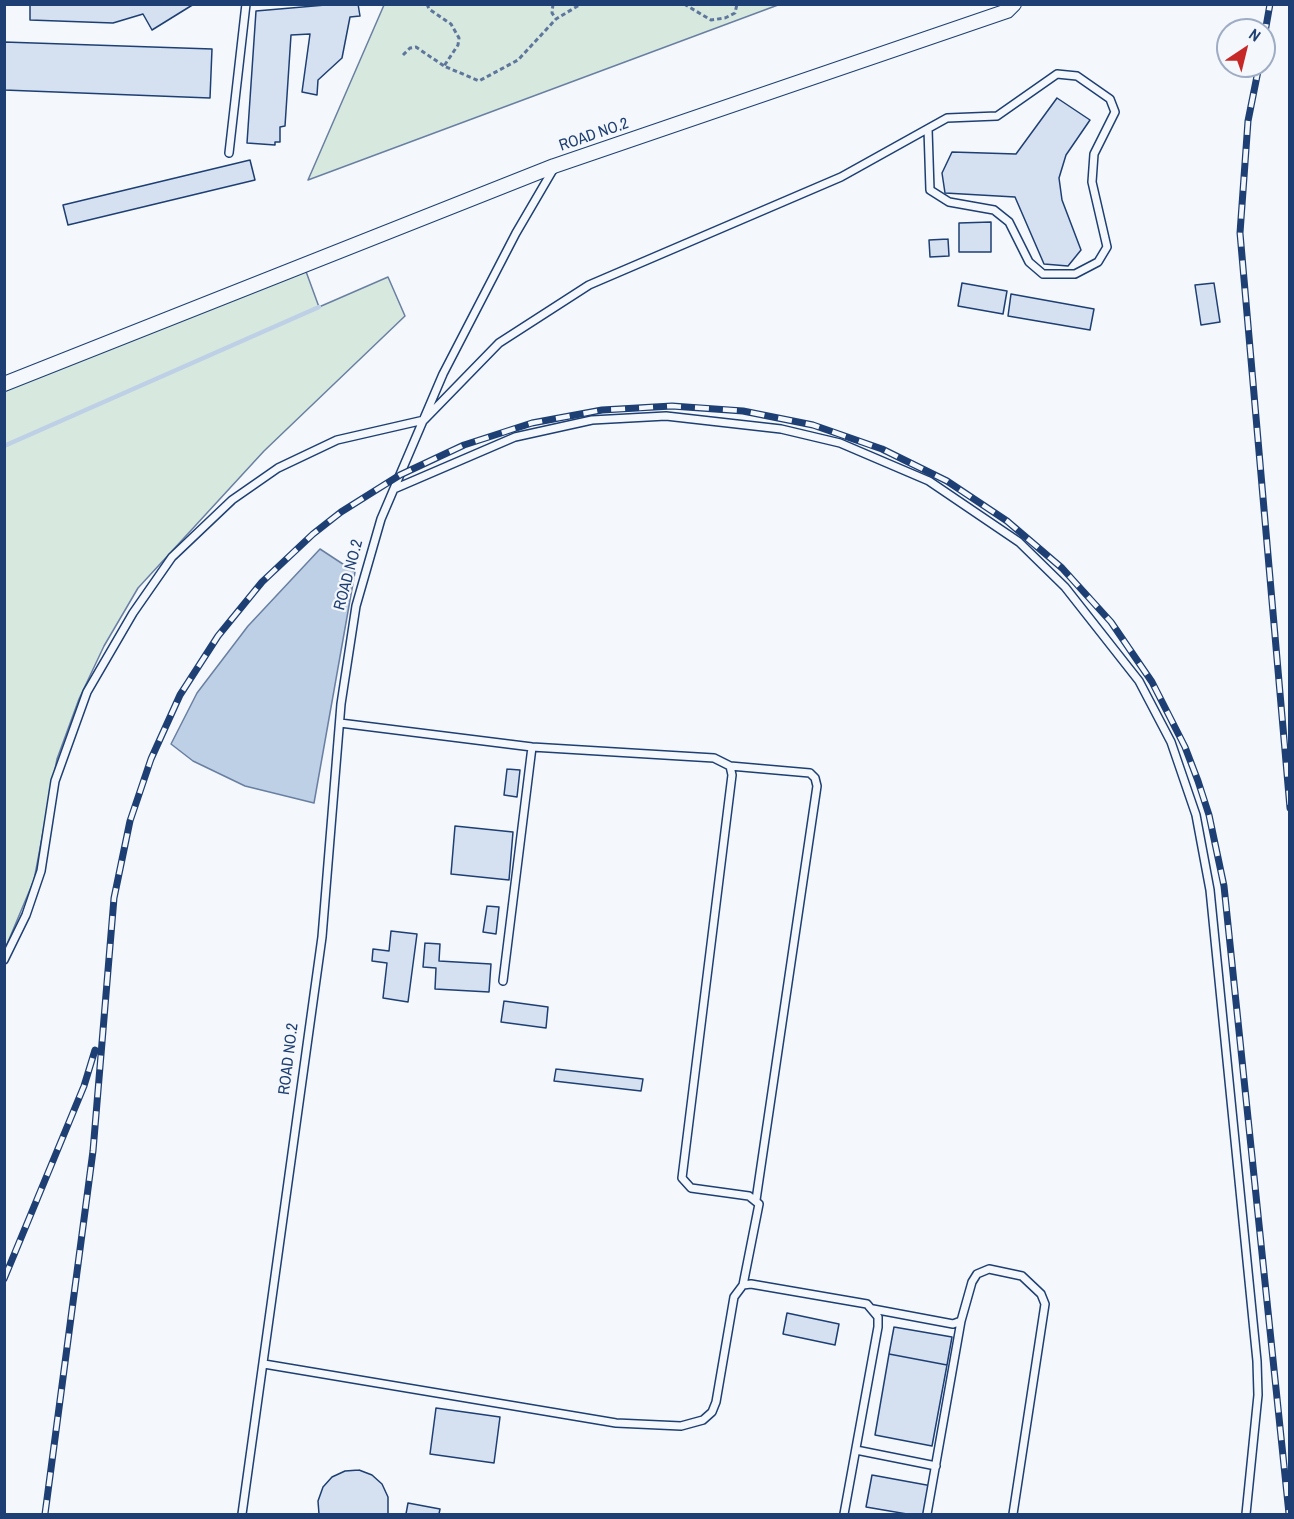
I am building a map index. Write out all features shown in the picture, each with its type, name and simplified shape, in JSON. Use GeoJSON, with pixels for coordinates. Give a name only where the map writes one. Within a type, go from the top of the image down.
{"type":"FeatureCollection","features":[{"type":"Feature","properties":{"kind":"street","name":"ROAD NO.2"},"geometry":{"type":"LineString","coordinates":[[554,166],[1014,4]]}},
{"type":"Feature","properties":{"kind":"street"},"geometry":{"type":"LineString","coordinates":[[4,384],[554,166]]}},
{"type":"Feature","properties":{"kind":"lane"},"geometry":{"type":"LineString","coordinates":[[229,153],[246,4]]}},
{"type":"Feature","properties":{"kind":"lane"},"geometry":{"type":"LineString","coordinates":[[4,960],[26,915],[41,871],[55,781],[87,692],[133,612],[172,557],[232,500],[278,468],[337,440],[424,420],[499,343],[589,285],[841,177],[947,118],[997,116],[1057,74],[1077,76],[1110,99],[1115,112],[1094,154],[1092,182],[1107,247],[1098,262],[1076,274],[1043,274],[1029,262],[1009,222],[994,210],[949,202],[930,190],[928,129]]}},
{"type":"Feature","properties":{"kind":"lane","name":"ROAD NO.2"},"geometry":{"type":"LineString","coordinates":[[242,1515],[322,937],[340,723],[356,606],[381,519],[443,374],[500,262],[554,166]]}},
{"type":"Feature","properties":{"kind":"lane"},"geometry":{"type":"LineString","coordinates":[[394,489],[515,437],[592,420],[666,416],[781,429],[840,443],[929,481],[1019,542],[1065,586],[1139,681],[1171,742],[1196,815],[1210,891],[1257,1361],[1258,1395],[1246,1515]]}},
{"type":"Feature","properties":{"kind":"lane"},"geometry":{"type":"LineString","coordinates":[[264,1364],[616,1423],[681,1426],[703,1420],[712,1412],[716,1402],[734,1297],[743,1285],[760,1209],[756,1200],[816,786],[815,778],[810,773],[730,766],[714,758],[532,747],[340,723]]}},
{"type":"Feature","properties":{"kind":"lane"},"geometry":{"type":"LineString","coordinates":[[503,981],[532,747]]}},
{"type":"Feature","properties":{"kind":"lane"},"geometry":{"type":"LineString","coordinates":[[730,766],[732,775],[682,1178],[691,1188],[749,1196],[756,1200]]}},
{"type":"Feature","properties":{"kind":"lane"},"geometry":{"type":"LineString","coordinates":[[927,1515],[961,1321],[972,1282],[977,1274],[989,1269],[1022,1276],[1041,1294],[1045,1304],[1013,1515]]}},
{"type":"Feature","properties":{"kind":"lane"},"geometry":{"type":"LineString","coordinates":[[743,1285],[751,1284],[867,1305],[873,1309],[953,1324],[961,1321]]}},
{"type":"Feature","properties":{"kind":"lane"},"geometry":{"type":"LineString","coordinates":[[844,1515],[878,1327],[878,1317],[873,1309]]}},
{"type":"Feature","properties":{"kind":"lane"},"geometry":{"type":"LineString","coordinates":[[856,1450],[936,1466]]}},
{"type":"Feature","properties":{"kind":"path"},"geometry":{"type":"LineString","coordinates":[[427,4],[429,9],[451,24],[459,38],[458,45],[444,66]]}},
{"type":"Feature","properties":{"kind":"path"},"geometry":{"type":"LineString","coordinates":[[553,4],[552,13],[556,19]]}},
{"type":"Feature","properties":{"kind":"path"},"geometry":{"type":"LineString","coordinates":[[403,55],[410,48],[416,47],[444,66],[479,81],[518,60],[556,19],[581,4]]}},
{"type":"Feature","properties":{"kind":"path"},"geometry":{"type":"LineString","coordinates":[[684,4],[711,20],[725,18],[735,13],[737,4]]}},
{"type":"Feature","properties":{"kind":"shaded area"},"geometry":{"type":"Polygon","coordinates":[[[384,4],[778,5],[308,180],[384,4]]]}},
{"type":"Feature","properties":{"kind":"shaded area"},"geometry":{"type":"Polygon","coordinates":[[[304,266],[319,307],[388,277],[405,316],[264,451],[138,588],[104,646],[79,699],[57,759],[34,880],[5,949],[5,383],[304,266]]]}},
{"type":"Feature","properties":{"kind":"water"},"geometry":{"type":"Polygon","coordinates":[[[320,549],[355,572],[314,803],[245,786],[193,761],[171,744],[197,693],[248,626],[320,549]]]}},
{"type":"Feature","properties":{"kind":"building"},"geometry":{"type":"Polygon","coordinates":[[[30,4],[194,4],[152,30],[143,14],[113,23],[30,20],[30,4]]]}},
{"type":"Feature","properties":{"kind":"building"},"geometry":{"type":"Polygon","coordinates":[[[358,4],[360,16],[350,17],[342,58],[318,80],[317,95],[302,92],[310,34],[291,35],[285,126],[280,127],[280,142],[275,142],[275,145],[247,143],[256,11],[358,4]]]}},
{"type":"Feature","properties":{"kind":"building"},"geometry":{"type":"Polygon","coordinates":[[[4,42],[212,49],[210,98],[4,90],[4,42]]]}},
{"type":"Feature","properties":{"kind":"building"},"geometry":{"type":"Polygon","coordinates":[[[1057,98],[1090,120],[1066,155],[1059,178],[1062,200],[1081,250],[1068,266],[1044,264],[1015,197],[945,193],[942,173],[952,152],[1016,154],[1057,98]]]}},
{"type":"Feature","properties":{"kind":"building"},"geometry":{"type":"Polygon","coordinates":[[[250,160],[255,180],[68,225],[63,205],[250,160]]]}},
{"type":"Feature","properties":{"kind":"building"},"geometry":{"type":"Polygon","coordinates":[[[991,222],[991,252],[959,252],[959,223],[991,222]]]}},
{"type":"Feature","properties":{"kind":"building"},"geometry":{"type":"Polygon","coordinates":[[[948,239],[949,256],[930,257],[929,240],[948,239]]]}},
{"type":"Feature","properties":{"kind":"building"},"geometry":{"type":"Polygon","coordinates":[[[962,283],[1007,291],[1003,314],[958,306],[962,283]]]}},
{"type":"Feature","properties":{"kind":"building"},"geometry":{"type":"Polygon","coordinates":[[[1214,283],[1220,322],[1201,325],[1195,285],[1214,283]]]}},
{"type":"Feature","properties":{"kind":"building"},"geometry":{"type":"Polygon","coordinates":[[[1011,294],[1094,309],[1090,330],[1008,316],[1011,294]]]}},
{"type":"Feature","properties":{"kind":"building"},"geometry":{"type":"Polygon","coordinates":[[[507,769],[520,770],[517,797],[504,795],[507,769]]]}},
{"type":"Feature","properties":{"kind":"building"},"geometry":{"type":"Polygon","coordinates":[[[455,826],[513,832],[509,880],[451,874],[455,826]]]}},
{"type":"Feature","properties":{"kind":"building"},"geometry":{"type":"Polygon","coordinates":[[[487,906],[499,907],[496,934],[483,932],[487,906]]]}},
{"type":"Feature","properties":{"kind":"building"},"geometry":{"type":"Polygon","coordinates":[[[391,931],[417,934],[408,1002],[383,998],[387,963],[372,961],[373,949],[389,951],[391,931]]]}},
{"type":"Feature","properties":{"kind":"building"},"geometry":{"type":"Polygon","coordinates":[[[425,943],[440,944],[439,961],[491,964],[489,992],[435,989],[436,968],[423,967],[425,943]]]}},
{"type":"Feature","properties":{"kind":"building"},"geometry":{"type":"Polygon","coordinates":[[[504,1001],[548,1007],[546,1028],[501,1022],[504,1001]]]}},
{"type":"Feature","properties":{"kind":"building"},"geometry":{"type":"Polygon","coordinates":[[[556,1069],[643,1079],[641,1091],[554,1081],[556,1069]]]}},
{"type":"Feature","properties":{"kind":"building"},"geometry":{"type":"Polygon","coordinates":[[[787,1313],[839,1324],[835,1345],[783,1334],[787,1313]]]}},
{"type":"Feature","properties":{"kind":"building"},"geometry":{"type":"Polygon","coordinates":[[[894,1327],[952,1337],[947,1365],[889,1354],[894,1327]]]}},
{"type":"Feature","properties":{"kind":"building"},"geometry":{"type":"Polygon","coordinates":[[[889,1354],[947,1365],[932,1446],[875,1435],[889,1354]]]}},
{"type":"Feature","properties":{"kind":"building"},"geometry":{"type":"Polygon","coordinates":[[[436,1408],[500,1417],[494,1463],[430,1454],[436,1408]]]}},
{"type":"Feature","properties":{"kind":"building"},"geometry":{"type":"Polygon","coordinates":[[[359,1470],[372,1475],[382,1484],[388,1497],[388,1514],[319,1514],[318,1501],[323,1487],[332,1477],[345,1471],[359,1470]]]}},
{"type":"Feature","properties":{"kind":"building"},"geometry":{"type":"Polygon","coordinates":[[[872,1475],[932,1486],[927,1514],[907,1514],[866,1507],[872,1475]]]}},
{"type":"Feature","properties":{"kind":"building"},"geometry":{"type":"Polygon","coordinates":[[[408,1503],[440,1509],[439,1514],[406,1514],[408,1503]]]}},
{"type":"Feature","properties":{"kind":"waterway"},"geometry":{"type":"LineString","coordinates":[[4,446],[319,307]]}},
{"type":"Feature","properties":{"kind":"railway"},"geometry":{"type":"LineString","coordinates":[[1268,18],[1270,4]]}},
{"type":"Feature","properties":{"kind":"railway"},"geometry":{"type":"LineString","coordinates":[[1257,78],[1248,121],[1240,233],[1290,808]]}},
{"type":"Feature","properties":{"kind":"railway"},"geometry":{"type":"LineString","coordinates":[[45,1514],[93,1151],[114,898],[130,821],[151,759],[180,695],[218,636],[262,582],[313,534],[341,512],[400,475],[464,445],[532,423],[602,410],[672,406],[743,411],[813,425],[882,449],[947,481],[1007,521],[1062,568],[1111,622],[1152,682],[1185,747],[1198,781],[1209,815],[1224,886],[1289,1514]]}},
{"type":"Feature","properties":{"kind":"railway"},"geometry":{"type":"LineString","coordinates":[[4,1279],[84,1086],[95,1050]]}}]}
